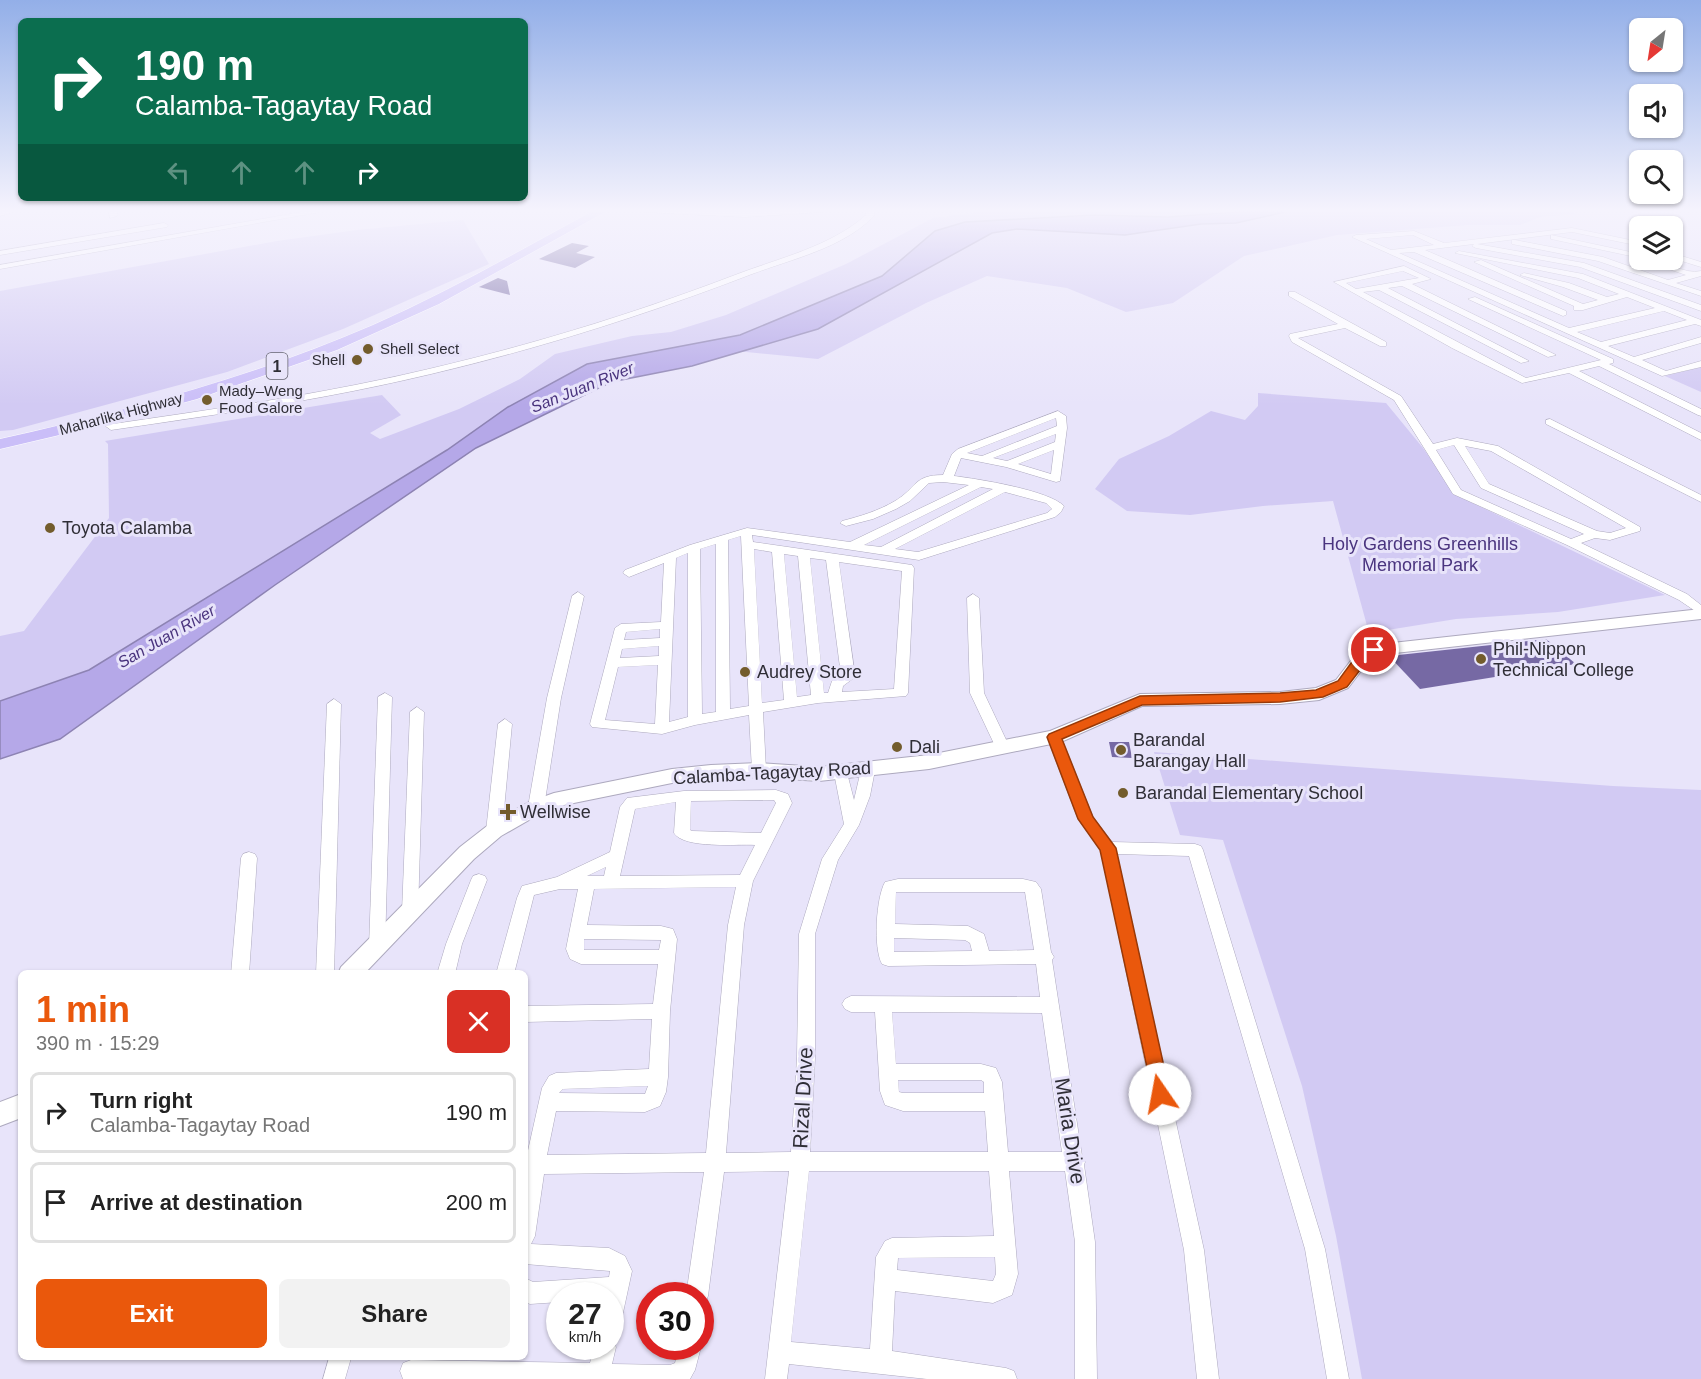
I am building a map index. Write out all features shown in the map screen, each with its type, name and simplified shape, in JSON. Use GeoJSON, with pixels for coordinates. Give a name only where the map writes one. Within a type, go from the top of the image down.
{"type":"FeatureCollection","features":[{"type":"Feature","properties":{"kind":"highway","name":"Maharlika Highway"},"geometry":{"type":"LineString","coordinates":[[0,444],[102,420],[205,391],[304,357],[364,334],[481,276]]}},
{"type":"Feature","properties":{"kind":"main road","name":"Calamba-Tagaytay Road"},"geometry":{"type":"LineString","coordinates":[[353,970],[467,853],[494,831],[536,807],[584,792],[672,776],[759,770],[819,774],[841,773],[929,762],[1054,737],[1140,700],[1280,698],[1318,694],[1342,684],[1365,654],[1380,649],[1701,613]]}},
{"type":"Feature","properties":{"kind":"main road"},"geometry":{"type":"LineString","coordinates":[[0,1114],[18,1107]]}},
{"type":"Feature","properties":{"kind":"street"},"geometry":{"type":"LineString","coordinates":[[102,420],[111,427],[291,400],[389,381],[550,340],[662,306],[738,276]]}},
{"type":"Feature","properties":{"kind":"street"},"geometry":{"type":"LineString","coordinates":[[1365,276],[1338,282],[1525,381],[1610,361],[1422,276]]}},
{"type":"Feature","properties":{"kind":"street"},"geometry":{"type":"LineString","coordinates":[[1445,276],[1665,374],[1701,364]]}},
{"type":"Feature","properties":{"kind":"street"},"geometry":{"type":"LineString","coordinates":[[1478,276],[1563,313]]}},
{"type":"Feature","properties":{"kind":"street"},"geometry":{"type":"LineString","coordinates":[[1509,276],[1583,307]]}},
{"type":"Feature","properties":{"kind":"street"},"geometry":{"type":"LineString","coordinates":[[1526,276],[1566,285],[1606,300]]}},
{"type":"Feature","properties":{"kind":"street"},"geometry":{"type":"LineString","coordinates":[[1581,276],[1698,322]]}},
{"type":"Feature","properties":{"kind":"street"},"geometry":{"type":"LineString","coordinates":[[1614,276],[1701,308]]}},
{"type":"Feature","properties":{"kind":"street"},"geometry":{"type":"LineString","coordinates":[[1656,276],[1671,281]]}},
{"type":"Feature","properties":{"kind":"street"},"geometry":{"type":"LineString","coordinates":[[1658,276],[1701,292]]}},
{"type":"Feature","properties":{"kind":"street"},"geometry":{"type":"LineString","coordinates":[[1540,319],[1693,276]]}},
{"type":"Feature","properties":{"kind":"street"},"geometry":{"type":"LineString","coordinates":[[1356,291],[1426,278]]}},
{"type":"Feature","properties":{"kind":"street"},"geometry":{"type":"LineString","coordinates":[[1402,283],[1551,355]]}},
{"type":"Feature","properties":{"kind":"street"},"geometry":{"type":"LineString","coordinates":[[1382,288],[1524,361]]}},
{"type":"Feature","properties":{"kind":"street"},"geometry":{"type":"LineString","coordinates":[[1292,294],[1383,344]]}},
{"type":"Feature","properties":{"kind":"street"},"geometry":{"type":"LineString","coordinates":[[1569,331],[1663,309]]}},
{"type":"Feature","properties":{"kind":"street"},"geometry":{"type":"LineString","coordinates":[[1600,345],[1698,322]]}},
{"type":"Feature","properties":{"kind":"street"},"geometry":{"type":"LineString","coordinates":[[1346,324],[1293,336],[1295,340],[1398,398],[1456,492],[1571,543],[1683,597],[1701,613]]}},
{"type":"Feature","properties":{"kind":"street"},"geometry":{"type":"LineString","coordinates":[[1634,360],[1701,340]]}},
{"type":"Feature","properties":{"kind":"street"},"geometry":{"type":"LineString","coordinates":[[1497,367],[1579,348]]}},
{"type":"Feature","properties":{"kind":"street"},"geometry":{"type":"LineString","coordinates":[[1600,363],[1701,413]]}},
{"type":"Feature","properties":{"kind":"street"},"geometry":{"type":"LineString","coordinates":[[1569,370],[1701,437]]}},
{"type":"Feature","properties":{"kind":"street"},"geometry":{"type":"LineString","coordinates":[[947,479],[957,454],[1058,414],[1061,416],[1062,428],[1056,479],[1050,501]]}},
{"type":"Feature","properties":{"kind":"street"},"geometry":{"type":"LineString","coordinates":[[1550,422],[1701,499]]}},
{"type":"Feature","properties":{"kind":"street"},"geometry":{"type":"LineString","coordinates":[[985,459],[990,455],[1062,428]]}},
{"type":"Feature","properties":{"kind":"street"},"geometry":{"type":"LineString","coordinates":[[1430,448],[1457,441],[1494,448],[1636,529],[1610,537],[1594,534],[1485,486],[1457,441]]}},
{"type":"Feature","properties":{"kind":"street"},"geometry":{"type":"LineString","coordinates":[[1008,464],[1060,444]]}},
{"type":"Feature","properties":{"kind":"street"},"geometry":{"type":"LineString","coordinates":[[957,454],[1008,464],[1056,479]]}},
{"type":"Feature","properties":{"kind":"street"},"geometry":{"type":"LineString","coordinates":[[1029,471],[1058,459]]}},
{"type":"Feature","properties":{"kind":"street"},"geometry":{"type":"LineString","coordinates":[[629,573],[722,538],[852,546],[919,556],[1051,515],[1058,506],[1050,501],[1004,488],[947,479],[927,480],[920,483],[908,498],[861,521],[846,523]]}},
{"type":"Feature","properties":{"kind":"street"},"geometry":{"type":"LineString","coordinates":[[852,546],[980,484]]}},
{"type":"Feature","properties":{"kind":"street"},"geometry":{"type":"LineString","coordinates":[[882,551],[1004,488]]}},
{"type":"Feature","properties":{"kind":"street"},"geometry":{"type":"LineString","coordinates":[[1571,543],[1594,534]]}},
{"type":"Feature","properties":{"kind":"street"},"geometry":{"type":"LineString","coordinates":[[722,538],[723,714]]}},
{"type":"Feature","properties":{"kind":"street"},"geometry":{"type":"LineString","coordinates":[[667,625],[621,628],[597,724],[662,729],[723,714],[818,698],[901,693],[908,568],[778,549],[747,538]]}},
{"type":"Feature","properties":{"kind":"street"},"geometry":{"type":"LineString","coordinates":[[747,538],[759,770]]}},
{"type":"Feature","properties":{"kind":"street"},"geometry":{"type":"LineString","coordinates":[[694,547],[695,720]]}},
{"type":"Feature","properties":{"kind":"street"},"geometry":{"type":"LineString","coordinates":[[778,549],[791,703]]}},
{"type":"Feature","properties":{"kind":"street"},"geometry":{"type":"LineString","coordinates":[[804,553],[818,698]]}},
{"type":"Feature","properties":{"kind":"street"},"geometry":{"type":"LineString","coordinates":[[662,729],[670,557]]}},
{"type":"Feature","properties":{"kind":"street"},"geometry":{"type":"LineString","coordinates":[[832,557],[848,677],[837,684],[834,697]]}},
{"type":"Feature","properties":{"kind":"street"},"geometry":{"type":"LineString","coordinates":[[536,807],[554,698],[578,596]]}},
{"type":"Feature","properties":{"kind":"street"},"geometry":{"type":"LineString","coordinates":[[973,598],[977,693],[1003,748]]}},
{"type":"Feature","properties":{"kind":"street"},"geometry":{"type":"LineString","coordinates":[[616,645],[666,642]]}},
{"type":"Feature","properties":{"kind":"street"},"geometry":{"type":"LineString","coordinates":[[612,663],[665,660]]}},
{"type":"Feature","properties":{"kind":"street"},"geometry":{"type":"LineString","coordinates":[[377,947],[385,697]]}},
{"type":"Feature","properties":{"kind":"street"},"geometry":{"type":"LineString","coordinates":[[325,970],[334,704]]}},
{"type":"Feature","properties":{"kind":"street"},"geometry":{"type":"LineString","coordinates":[[410,912],[417,712]]}},
{"type":"Feature","properties":{"kind":"street"},"geometry":{"type":"LineString","coordinates":[[494,831],[505,724]]}},
{"type":"Feature","properties":{"kind":"street"},"geometry":{"type":"LineString","coordinates":[[1054,737],[1086,819],[1108,848],[1194,1250],[1208,1379]]}},
{"type":"Feature","properties":{"kind":"street","name":"Rizal Drive"},"geometry":{"type":"LineString","coordinates":[[776,1379],[800,1161],[806,1058],[807,934],[830,859],[851,825],[863,796],[868,770]]}},
{"type":"Feature","properties":{"kind":"street"},"geometry":{"type":"LineString","coordinates":[[841,773],[851,825]]}},
{"type":"Feature","properties":{"kind":"street"},"geometry":{"type":"LineString","coordinates":[[610,883],[628,807],[632,802],[684,796],[776,795],[783,798],[784,803],[745,881],[736,925],[715,1163],[699,1282]]}},
{"type":"Feature","properties":{"kind":"street"},"geometry":{"type":"LineString","coordinates":[[684,796],[682,833],[690,837],[765,839]]}},
{"type":"Feature","properties":{"kind":"street"},"geometry":{"type":"LineString","coordinates":[[1108,848],[1195,850],[1315,1249],[1338,1379]]}},
{"type":"Feature","properties":{"kind":"street"},"geometry":{"type":"LineString","coordinates":[[506,970],[528,890],[560,883],[615,856]]}},
{"type":"Feature","properties":{"kind":"street"},"geometry":{"type":"LineString","coordinates":[[240,970],[249,858]]}},
{"type":"Feature","properties":{"kind":"street"},"geometry":{"type":"LineString","coordinates":[[447,970],[454,944],[479,880]]}},
{"type":"Feature","properties":{"kind":"street"},"geometry":{"type":"LineString","coordinates":[[560,883],[745,881]]}},
{"type":"Feature","properties":{"kind":"street"},"geometry":{"type":"LineString","coordinates":[[587,884],[574,949],[576,954],[581,957],[668,957]]}},
{"type":"Feature","properties":{"kind":"street","name":"Maria Drive"},"geometry":{"type":"LineString","coordinates":[[885,931],[888,892],[891,886],[1030,886],[1033,889],[1045,957],[1085,1242],[1086,1379]]}},
{"type":"Feature","properties":{"kind":"street"},"geometry":{"type":"LineString","coordinates":[[982,958],[978,939],[968,933],[885,931],[885,954],[888,959],[982,958],[1045,957]]}},
{"type":"Feature","properties":{"kind":"street"},"geometry":{"type":"LineString","coordinates":[[528,1193],[530,1165],[551,1088],[556,1082],[659,1077],[661,1011],[668,957],[667,934],[577,932]]}},
{"type":"Feature","properties":{"kind":"street"},"geometry":{"type":"LineString","coordinates":[[851,1004],[1050,1005]]}},
{"type":"Feature","properties":{"kind":"street"},"geometry":{"type":"LineString","coordinates":[[883,1005],[889,1090],[892,1099],[903,1102],[994,1102]]}},
{"type":"Feature","properties":{"kind":"street"},"geometry":{"type":"LineString","coordinates":[[528,1014],[661,1011]]}},
{"type":"Feature","properties":{"kind":"street"},"geometry":{"type":"LineString","coordinates":[[887,1279],[993,1292],[1004,1287],[1007,1274],[993,1082],[989,1074],[981,1072],[888,1072]]}},
{"type":"Feature","properties":{"kind":"street"},"geometry":{"type":"LineString","coordinates":[[530,1165],[800,1161],[1075,1162]]}},
{"type":"Feature","properties":{"kind":"street"},"geometry":{"type":"LineString","coordinates":[[880,1361],[887,1257],[892,1248],[1004,1246]]}},
{"type":"Feature","properties":{"kind":"street"},"geometry":{"type":"LineString","coordinates":[[528,1254],[609,1259],[618,1263],[621,1271],[619,1282]]}},
{"type":"Feature","properties":{"kind":"street"},"geometry":{"type":"LineString","coordinates":[[528,1292],[546,1292]]}},
{"type":"Feature","properties":{"kind":"street"},"geometry":{"type":"LineString","coordinates":[[780,1352],[880,1361],[1001,1379]]}},
{"type":"Feature","properties":{"kind":"street"},"geometry":{"type":"LineString","coordinates":[[334,1379],[339,1360]]}},
{"type":"Feature","properties":{"kind":"street"},"geometry":{"type":"LineString","coordinates":[[599,1373],[602,1360]]}},
{"type":"Feature","properties":{"kind":"street"},"geometry":{"type":"LineString","coordinates":[[412,1369],[503,1377],[599,1373],[671,1376],[684,1370],[687,1360]]}},
{"type":"Feature","properties":{"kind":"green space"},"geometry":{"type":"Polygon","coordinates":[[[81,276],[461,276],[343,329],[227,372],[13,430],[0,431],[0,291],[81,276]]]}},
{"type":"Feature","properties":{"kind":"green space"},"geometry":{"type":"Polygon","coordinates":[[[817,276],[986,276],[926,303],[818,359],[685,346],[508,407],[447,450],[89,670],[0,701],[0,636],[24,631],[109,518],[108,444],[105,441],[382,395],[401,415],[370,433],[380,439],[459,409],[520,379],[555,354],[632,336],[671,332],[726,315],[817,276]]]}},
{"type":"Feature","properties":{"kind":"green space"},"geometry":{"type":"Polygon","coordinates":[[[989,276],[1213,276],[1173,303],[1126,312],[1067,288],[989,276]]]}},
{"type":"Feature","properties":{"kind":"green space"},"geometry":{"type":"Polygon","coordinates":[[[1701,367],[1701,392],[1665,376],[1701,367]]]}},
{"type":"Feature","properties":{"kind":"green space","name":"Holy Gardens Greenhills Memorial Park"},"geometry":{"type":"Polygon","coordinates":[[[1258,393],[1386,403],[1423,448],[1456,495],[1665,595],[1558,612],[1456,619],[1369,633],[1333,501],[1263,506],[1190,515],[1127,511],[1095,489],[1119,459],[1169,436],[1211,411],[1245,420],[1258,406],[1258,393]]]}},
{"type":"Feature","properties":{"kind":"green space"},"geometry":{"type":"Polygon","coordinates":[[[1154,752],[1613,786],[1701,790],[1701,1379],[1362,1379],[1336,1236],[1302,1086],[1223,840],[1180,835],[1154,752]]]}},
{"type":"Feature","properties":{"kind":"water","name":"San Juan River"},"geometry":{"type":"Polygon","coordinates":[[[881,276],[913,276],[818,329],[692,366],[611,382],[476,448],[275,585],[60,739],[0,759],[0,701],[89,670],[447,450],[508,407],[587,364],[740,335],[881,276]]]}},
{"type":"Feature","properties":{"kind":"building"},"geometry":{"type":"Polygon","coordinates":[[[498,278],[507,281],[510,295],[479,287],[498,278]]]}},
{"type":"Feature","properties":{"kind":"building","name":"Phil-Nippon Technical College"},"geometry":{"type":"Polygon","coordinates":[[[1546,639],[1576,664],[1420,689],[1389,656],[1546,639]]]}},
{"type":"Feature","properties":{"kind":"building","name":"Barandal Barangay Hall"},"geometry":{"type":"Polygon","coordinates":[[[1109,742],[1129,742],[1132,758],[1112,757],[1109,742]]]}},
{"type":"Feature","properties":{"kind":"place","name":"Shell Select"},"geometry":{"type":"Point","coordinates":[368,349]}},
{"type":"Feature","properties":{"kind":"place","name":"Shell"},"geometry":{"type":"Point","coordinates":[357,360]}},
{"type":"Feature","properties":{"kind":"place","name":"Mady–Weng Food Galore"},"geometry":{"type":"Point","coordinates":[207,400]}},
{"type":"Feature","properties":{"kind":"place","name":"Toyota Calamba"},"geometry":{"type":"Point","coordinates":[50,528]}},
{"type":"Feature","properties":{"kind":"place","name":"Phil-Nippon Technical College"},"geometry":{"type":"Point","coordinates":[1481,659]}},
{"type":"Feature","properties":{"kind":"place","name":"Audrey Store"},"geometry":{"type":"Point","coordinates":[745,672]}},
{"type":"Feature","properties":{"kind":"place","name":"Dali"},"geometry":{"type":"Point","coordinates":[897,747]}},
{"type":"Feature","properties":{"kind":"place","name":"Barandal Barangay Hall"},"geometry":{"type":"Point","coordinates":[1121,750]}},
{"type":"Feature","properties":{"kind":"place","name":"Barandal Elementary School"},"geometry":{"type":"Point","coordinates":[1123,793]}},
{"type":"Feature","properties":{"kind":"place","name":"Wellwise"},"geometry":{"type":"Point","coordinates":[508,812]}},
{"type":"Feature","properties":{"kind":"route"},"geometry":{"type":"LineString","coordinates":[[1160,1094],[1108,848],[1086,819],[1054,737],[1140,700],[1280,698],[1318,694],[1342,684],[1365,654],[1374,650]]}}]}
